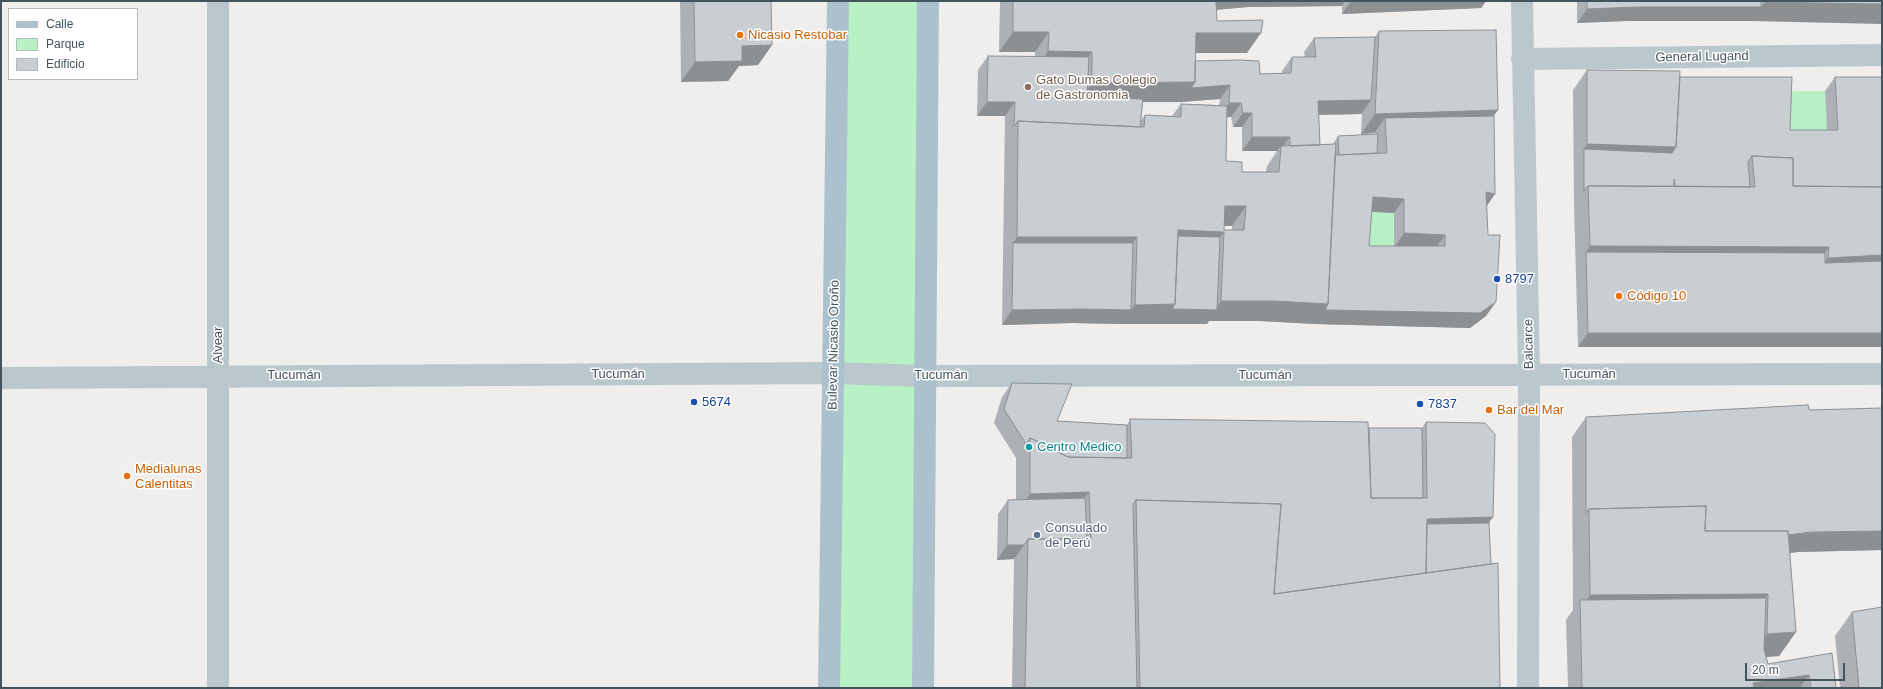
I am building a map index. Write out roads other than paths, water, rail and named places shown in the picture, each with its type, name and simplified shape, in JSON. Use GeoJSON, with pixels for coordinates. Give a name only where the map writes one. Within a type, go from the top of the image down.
{"type":"FeatureCollection","features":[{"type":"Feature","properties":{"kind":"main road","name":"Bulevar Nicasio Oroño"},"geometry":{"type":"LineString","coordinates":[[829,688],[838,1]]}},
{"type":"Feature","properties":{"kind":"main road"},"geometry":{"type":"LineString","coordinates":[[923,688],[928,1]]}},
{"type":"Feature","properties":{"kind":"street","name":"Alvear"},"geometry":{"type":"LineString","coordinates":[[218,1],[218,688]]}},
{"type":"Feature","properties":{"kind":"street","name":"Balcarce"},"geometry":{"type":"LineString","coordinates":[[1522,1],[1529,374],[1528,688]]}},
{"type":"Feature","properties":{"kind":"street","name":"General Lugand"},"geometry":{"type":"LineString","coordinates":[[1522,59],[1882,55]]}},
{"type":"Feature","properties":{"kind":"street","name":"Tucumán"},"geometry":{"type":"LineString","coordinates":[[1,378],[834,373],[925,376],[1882,374]]}},
{"type":"Feature","properties":{"kind":"place","name":"Nicasio Restobar"},"geometry":{"type":"Point","coordinates":[740,35]}},
{"type":"Feature","properties":{"kind":"place","name":"Gato Dumas Colegio de Gastronomia"},"geometry":{"type":"Point","coordinates":[1028,87]}},
{"type":"Feature","properties":{"kind":"place","name":"8797"},"geometry":{"type":"Point","coordinates":[1497,279]}},
{"type":"Feature","properties":{"kind":"place","name":"Código 10"},"geometry":{"type":"Point","coordinates":[1619,296]}},
{"type":"Feature","properties":{"kind":"place","name":"5674"},"geometry":{"type":"Point","coordinates":[694,402]}},
{"type":"Feature","properties":{"kind":"place","name":"7837"},"geometry":{"type":"Point","coordinates":[1420,404]}},
{"type":"Feature","properties":{"kind":"place","name":"Bar del Mar"},"geometry":{"type":"Point","coordinates":[1489,410]}},
{"type":"Feature","properties":{"kind":"place","name":"Centro Medico"},"geometry":{"type":"Point","coordinates":[1029,447]}},
{"type":"Feature","properties":{"kind":"place","name":"Medialunas Calentitas"},"geometry":{"type":"Point","coordinates":[127,476]}},
{"type":"Feature","properties":{"kind":"place","name":"Consulado de Perú"},"geometry":{"type":"Point","coordinates":[1037,535]}}]}
